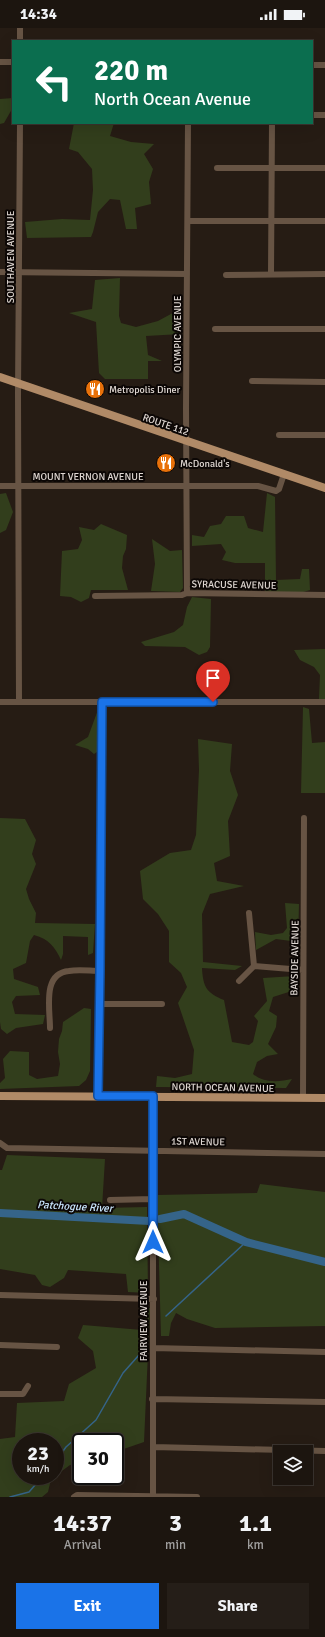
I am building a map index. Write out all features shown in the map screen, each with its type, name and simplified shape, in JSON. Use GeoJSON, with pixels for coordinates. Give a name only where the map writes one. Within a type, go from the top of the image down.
{"type":"FeatureCollection","features":[{"type":"Feature","properties":{"kind":"main road","name":"ROUTE 112"},"geometry":{"type":"LineString","coordinates":[[0,377],[325,488]]}},
{"type":"Feature","properties":{"kind":"main road","name":"NORTH OCEAN AVENUE"},"geometry":{"type":"LineString","coordinates":[[0,1096],[325,1098]]}},
{"type":"Feature","properties":{"kind":"street"},"geometry":{"type":"LineString","coordinates":[[20,28],[20,40]]}},
{"type":"Feature","properties":{"kind":"street"},"geometry":{"type":"LineString","coordinates":[[0,62],[12,62]]}},
{"type":"Feature","properties":{"kind":"street"},"geometry":{"type":"LineString","coordinates":[[313,65],[325,65]]}},
{"type":"Feature","properties":{"kind":"street"},"geometry":{"type":"LineString","coordinates":[[313,114],[325,114]]}},
{"type":"Feature","properties":{"kind":"street","name":"SOUTHAVEN AVENUE"},"geometry":{"type":"LineString","coordinates":[[19,702],[18,383],[20,124]]}},
{"type":"Feature","properties":{"kind":"street","name":"OLYMPIC AVENUE"},"geometry":{"type":"LineString","coordinates":[[187,593],[186,441],[188,124]]}},
{"type":"Feature","properties":{"kind":"street"},"geometry":{"type":"LineString","coordinates":[[271,274],[272,124]]}},
{"type":"Feature","properties":{"kind":"street"},"geometry":{"type":"LineString","coordinates":[[217,168],[325,168]]}},
{"type":"Feature","properties":{"kind":"street"},"geometry":{"type":"LineString","coordinates":[[188,221],[325,221]]}},
{"type":"Feature","properties":{"kind":"street"},"geometry":{"type":"LineString","coordinates":[[0,272],[187,274]]}},
{"type":"Feature","properties":{"kind":"street"},"geometry":{"type":"LineString","coordinates":[[226,275],[325,274]]}},
{"type":"Feature","properties":{"kind":"street"},"geometry":{"type":"LineString","coordinates":[[215,329],[325,328]]}},
{"type":"Feature","properties":{"kind":"street"},"geometry":{"type":"LineString","coordinates":[[252,381],[325,382]]}},
{"type":"Feature","properties":{"kind":"street"},"geometry":{"type":"LineString","coordinates":[[278,435],[325,435]]}},
{"type":"Feature","properties":{"kind":"street","name":"MOUNT VERNON AVENUE"},"geometry":{"type":"LineString","coordinates":[[0,486],[258,486],[276,491],[284,474]]}},
{"type":"Feature","properties":{"kind":"street","name":"SYRACUSE AVENUE"},"geometry":{"type":"LineString","coordinates":[[95,596],[182,595],[187,593],[325,595]]}},
{"type":"Feature","properties":{"kind":"street"},"geometry":{"type":"LineString","coordinates":[[0,702],[325,702]]}},
{"type":"Feature","properties":{"kind":"street"},"geometry":{"type":"LineString","coordinates":[[98,1096],[102,702]]}},
{"type":"Feature","properties":{"kind":"street","name":"BAYSIDE AVENUE"},"geometry":{"type":"LineString","coordinates":[[303,1098],[302,970],[305,936],[304,818]]}},
{"type":"Feature","properties":{"kind":"street"},"geometry":{"type":"LineString","coordinates":[[249,913],[254,966]]}},
{"type":"Feature","properties":{"kind":"street"},"geometry":{"type":"LineString","coordinates":[[239,981],[254,966],[302,970]]}},
{"type":"Feature","properties":{"kind":"street"},"geometry":{"type":"LineString","coordinates":[[50,1028],[49,991],[51,982],[59,974],[68,970],[100,971]]}},
{"type":"Feature","properties":{"kind":"street"},"geometry":{"type":"LineString","coordinates":[[99,1004],[162,1004]]}},
{"type":"Feature","properties":{"kind":"street","name":"FAIRVIEW AVENUE"},"geometry":{"type":"LineString","coordinates":[[153,1096],[153,1496]]}},
{"type":"Feature","properties":{"kind":"street","name":"1ST AVENUE"},"geometry":{"type":"LineString","coordinates":[[0,1143],[7,1148],[325,1154]]}},
{"type":"Feature","properties":{"kind":"street"},"geometry":{"type":"LineString","coordinates":[[110,1200],[153,1199]]}},
{"type":"Feature","properties":{"kind":"street"},"geometry":{"type":"LineString","coordinates":[[0,1295],[154,1299]]}},
{"type":"Feature","properties":{"kind":"street"},"geometry":{"type":"LineString","coordinates":[[0,1345],[57,1347]]}},
{"type":"Feature","properties":{"kind":"street"},"geometry":{"type":"LineString","coordinates":[[153,1348],[325,1352]]}},
{"type":"Feature","properties":{"kind":"street"},"geometry":{"type":"LineString","coordinates":[[0,1394],[23,1394],[28,1386]]}},
{"type":"Feature","properties":{"kind":"street"},"geometry":{"type":"LineString","coordinates":[[152,1399],[325,1402]]}},
{"type":"Feature","properties":{"kind":"street"},"geometry":{"type":"LineString","coordinates":[[153,1447],[325,1451]]}},
{"type":"Feature","properties":{"kind":"street"},"geometry":{"type":"LineString","coordinates":[[74,1497],[77,1495],[197,1497]]}},
{"type":"Feature","properties":{"kind":"green space"},"geometry":{"type":"Polygon","coordinates":[[[12,98],[12,109],[4,123],[0,124],[0,99],[12,98]]]}},
{"type":"Feature","properties":{"kind":"green space"},"geometry":{"type":"Polygon","coordinates":[[[74,124],[114,124],[110,136],[131,142],[154,144],[144,154],[153,169],[149,182],[151,204],[135,208],[137,229],[126,229],[120,200],[110,199],[98,212],[91,237],[27,238],[25,222],[62,219],[90,220],[93,190],[92,169],[78,152],[69,149],[74,124]]]}},
{"type":"Feature","properties":{"kind":"green space"},"geometry":{"type":"Polygon","coordinates":[[[120,278],[119,316],[121,323],[136,327],[158,321],[182,308],[181,334],[146,336],[148,355],[162,361],[148,361],[148,379],[105,379],[99,373],[96,322],[69,313],[92,309],[95,280],[120,278]]]}},
{"type":"Feature","properties":{"kind":"green space"},"geometry":{"type":"Polygon","coordinates":[[[6,493],[13,512],[6,530],[0,533],[0,494],[6,493]]]}},
{"type":"Feature","properties":{"kind":"green space"},"geometry":{"type":"Polygon","coordinates":[[[267,493],[275,497],[276,580],[300,579],[302,569],[309,569],[310,590],[300,593],[265,592],[265,563],[235,563],[222,560],[226,552],[221,544],[192,546],[192,535],[204,537],[210,526],[221,524],[226,516],[244,516],[248,528],[263,532],[267,493]]]}},
{"type":"Feature","properties":{"kind":"green space"},"geometry":{"type":"Polygon","coordinates":[[[101,524],[127,535],[122,568],[128,590],[91,590],[89,598],[81,602],[71,597],[60,596],[62,551],[78,549],[82,540],[79,527],[94,530],[101,524]]]}},
{"type":"Feature","properties":{"kind":"green space"},"geometry":{"type":"Polygon","coordinates":[[[152,539],[170,551],[182,550],[183,588],[180,592],[151,591],[155,564],[152,539]]]}},
{"type":"Feature","properties":{"kind":"green space"},"geometry":{"type":"Polygon","coordinates":[[[192,597],[211,599],[210,647],[207,652],[199,655],[185,647],[145,646],[141,642],[174,632],[183,625],[187,607],[192,597]]]}},
{"type":"Feature","properties":{"kind":"green space"},"geometry":{"type":"Polygon","coordinates":[[[325,649],[325,699],[319,699],[320,675],[314,667],[300,660],[294,650],[325,649]]]}},
{"type":"Feature","properties":{"kind":"green space"},"geometry":{"type":"Polygon","coordinates":[[[99,707],[97,752],[94,754],[88,749],[75,745],[88,737],[99,707]]]}},
{"type":"Feature","properties":{"kind":"green space"},"geometry":{"type":"Polygon","coordinates":[[[303,707],[309,709],[312,743],[325,742],[325,793],[301,793],[303,707]]]}},
{"type":"Feature","properties":{"kind":"green space"},"geometry":{"type":"Polygon","coordinates":[[[198,739],[232,744],[230,771],[238,795],[228,821],[230,856],[214,863],[217,881],[244,886],[210,894],[202,914],[203,962],[242,966],[235,970],[202,968],[203,980],[209,992],[224,1000],[232,1042],[249,1045],[253,1042],[258,1021],[254,1016],[267,1001],[263,978],[295,976],[295,990],[273,997],[269,1011],[277,1016],[276,1027],[268,1044],[278,1054],[267,1056],[257,1062],[253,1074],[261,1079],[271,1081],[292,1079],[286,1088],[156,1087],[157,1076],[175,1078],[192,1074],[194,1050],[178,1003],[187,987],[181,973],[169,962],[169,931],[158,914],[143,899],[140,871],[170,853],[191,850],[196,835],[199,770],[198,739]]]}},
{"type":"Feature","properties":{"kind":"green space"},"geometry":{"type":"Polygon","coordinates":[[[0,818],[25,819],[36,840],[32,854],[36,864],[26,889],[36,913],[35,923],[95,924],[93,953],[88,955],[88,937],[63,936],[63,954],[61,960],[48,941],[34,935],[30,941],[26,963],[13,969],[14,979],[38,987],[40,995],[16,996],[12,1002],[15,1014],[45,1015],[43,1024],[16,1028],[7,1034],[1,1029],[0,1022],[0,818]]]}},
{"type":"Feature","properties":{"kind":"green space"},"geometry":{"type":"Polygon","coordinates":[[[285,903],[299,904],[298,942],[276,939],[256,950],[255,932],[271,935],[283,933],[287,928],[285,903]]]}},
{"type":"Feature","properties":{"kind":"green space"},"geometry":{"type":"Polygon","coordinates":[[[84,1008],[91,1009],[90,1071],[86,1080],[79,1086],[0,1089],[0,1083],[5,1078],[3,1059],[10,1051],[29,1052],[29,1075],[37,1079],[58,1076],[60,1064],[58,1052],[59,1039],[63,1022],[84,1008]]]}},
{"type":"Feature","properties":{"kind":"green space"},"geometry":{"type":"Polygon","coordinates":[[[7,1155],[105,1159],[102,1208],[147,1207],[148,1293],[128,1292],[126,1274],[68,1270],[64,1278],[50,1287],[42,1285],[35,1275],[0,1269],[0,1170],[2,1170],[7,1155]]]}},
{"type":"Feature","properties":{"kind":"green space"},"geometry":{"type":"Polygon","coordinates":[[[260,1184],[325,1192],[325,1326],[215,1328],[187,1319],[176,1313],[171,1323],[169,1336],[161,1336],[157,1195],[257,1193],[260,1184]]]}},
{"type":"Feature","properties":{"kind":"green space"},"geometry":{"type":"Polygon","coordinates":[[[150,1308],[144,1442],[124,1449],[124,1433],[72,1433],[72,1465],[64,1469],[64,1433],[15,1433],[17,1403],[64,1401],[69,1384],[96,1368],[93,1351],[78,1338],[83,1325],[142,1330],[146,1309],[150,1308]]]}},
{"type":"Feature","properties":{"kind":"green space"},"geometry":{"type":"Polygon","coordinates":[[[12,1437],[12,1485],[50,1485],[48,1492],[42,1497],[0,1497],[0,1439],[12,1437]]]}},
{"type":"Feature","properties":{"kind":"waterway","name":"Patchogue River"},"geometry":{"type":"LineString","coordinates":[[0,1213],[149,1221]]}},
{"type":"Feature","properties":{"kind":"waterway","name":"Patchogue River"},"geometry":{"type":"LineString","coordinates":[[160,1219],[184,1214],[246,1242],[325,1262]]}},
{"type":"Feature","properties":{"kind":"waterway"},"geometry":{"type":"LineString","coordinates":[[166,1316],[246,1242]]}},
{"type":"Feature","properties":{"kind":"waterway"},"geometry":{"type":"LineString","coordinates":[[64,1450],[96,1420],[123,1373],[139,1355],[147,1343]]}},
{"type":"Feature","properties":{"kind":"waterway"},"geometry":{"type":"LineString","coordinates":[[10,1497],[29,1492],[35,1485]]}},
{"type":"Feature","properties":{"kind":"place","name":"Metropolis Diner"},"geometry":{"type":"Point","coordinates":[95,389]}},
{"type":"Feature","properties":{"kind":"place","name":"McDonald's"},"geometry":{"type":"Point","coordinates":[166,463]}},
{"type":"Feature","properties":{"kind":"route"},"geometry":{"type":"LineString","coordinates":[[153,1242],[153,1096],[98,1096],[102,702],[213,702]]}}]}
